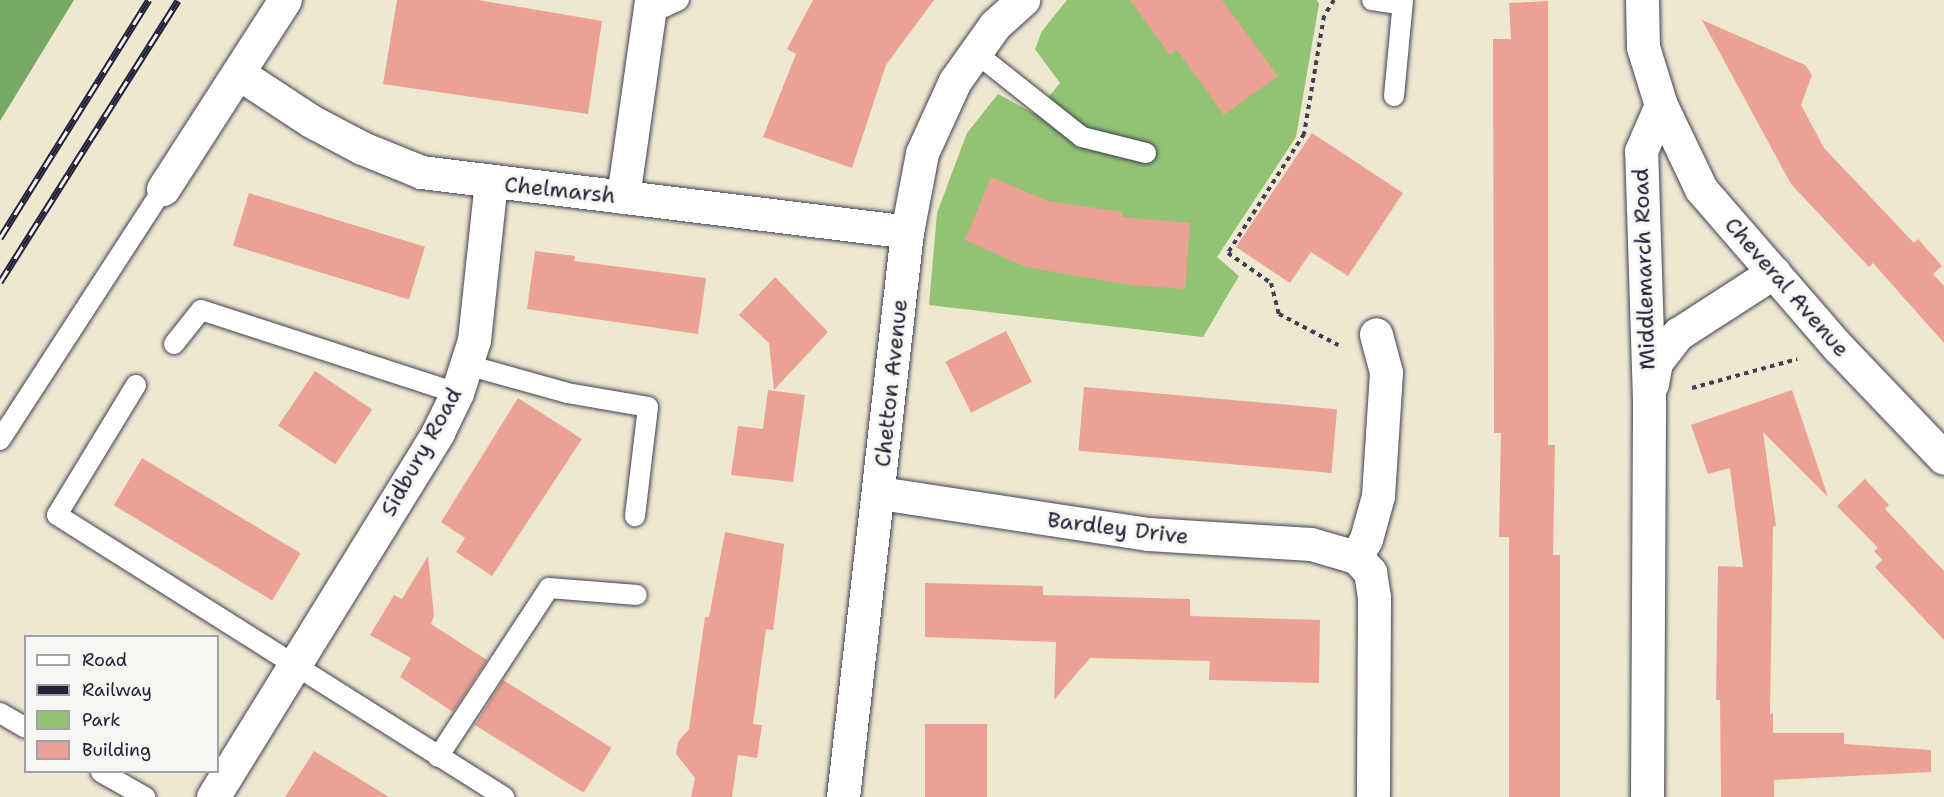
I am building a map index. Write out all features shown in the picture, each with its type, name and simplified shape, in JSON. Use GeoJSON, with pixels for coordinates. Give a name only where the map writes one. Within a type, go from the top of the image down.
{"type":"FeatureCollection","features":[{"type":"Feature","properties":{"kind":"street"},"geometry":{"type":"LineString","coordinates":[[163,189],[285,0]]}},
{"type":"Feature","properties":{"kind":"street","name":"Chetton Avenue"},"geometry":{"type":"LineString","coordinates":[[843,797],[880,493],[907,232],[922,153],[955,81],[995,25],[1023,0]]}},
{"type":"Feature","properties":{"kind":"street"},"geometry":{"type":"LineString","coordinates":[[1642,0],[1643,47],[1661,105]]}},
{"type":"Feature","properties":{"kind":"street"},"geometry":{"type":"LineString","coordinates":[[623,196],[650,7]]}},
{"type":"Feature","properties":{"kind":"street","name":"Chelmarsh"},"geometry":{"type":"LineString","coordinates":[[238,73],[311,121],[397,164],[420,172],[490,183],[623,196],[907,232]]}},
{"type":"Feature","properties":{"kind":"street","name":"Cheveral Avenue"},"geometry":{"type":"LineString","coordinates":[[1661,105],[1701,189],[1838,347],[1942,451]]}},
{"type":"Feature","properties":{"kind":"street","name":"Middlemarch Road"},"geometry":{"type":"LineString","coordinates":[[1647,797],[1649,400],[1641,151],[1661,105]]}},
{"type":"Feature","properties":{"kind":"street","name":"Sidbury Road"},"geometry":{"type":"LineString","coordinates":[[213,797],[438,432],[462,379],[490,183]]}},
{"type":"Feature","properties":{"kind":"street","name":"Middlemarch Road"},"geometry":{"type":"LineString","coordinates":[[1649,400],[1656,362],[1678,334],[1774,272]]}},
{"type":"Feature","properties":{"kind":"street"},"geometry":{"type":"LineString","coordinates":[[1373,797],[1374,598],[1370,572],[1356,557],[1366,539],[1378,496],[1386,372],[1376,334]]}},
{"type":"Feature","properties":{"kind":"street","name":"Bardley Drive"},"geometry":{"type":"LineString","coordinates":[[880,493],[1136,532],[1311,544],[1356,557]]}},
{"type":"Feature","properties":{"kind":"lane"},"geometry":{"type":"LineString","coordinates":[[650,7],[679,0]]}},
{"type":"Feature","properties":{"kind":"lane"},"geometry":{"type":"LineString","coordinates":[[1372,0],[1402,2],[1394,96]]}},
{"type":"Feature","properties":{"kind":"lane"},"geometry":{"type":"LineString","coordinates":[[976,53],[1082,137],[1146,153]]}},
{"type":"Feature","properties":{"kind":"lane"},"geometry":{"type":"LineString","coordinates":[[0,440],[163,189]]}},
{"type":"Feature","properties":{"kind":"lane"},"geometry":{"type":"LineString","coordinates":[[174,344],[201,310],[462,379],[648,407],[635,516]]}},
{"type":"Feature","properties":{"kind":"lane"},"geometry":{"type":"LineString","coordinates":[[136,385],[57,515],[504,797]]}},
{"type":"Feature","properties":{"kind":"lane"},"geometry":{"type":"LineString","coordinates":[[438,757],[549,588],[637,595]]}},
{"type":"Feature","properties":{"kind":"lane"},"geometry":{"type":"LineString","coordinates":[[0,713],[24,727]]}},
{"type":"Feature","properties":{"kind":"lane"},"geometry":{"type":"LineString","coordinates":[[104,773],[145,797]]}},
{"type":"Feature","properties":{"kind":"path"},"geometry":{"type":"LineString","coordinates":[[1334,0],[1324,15],[1304,134],[1228,253],[1271,283],[1279,314],[1386,372]]}},
{"type":"Feature","properties":{"kind":"green space"},"geometry":{"type":"Polygon","coordinates":[[[0,0],[74,0],[0,121],[0,0]]]}},
{"type":"Feature","properties":{"kind":"green space"},"geometry":{"type":"Polygon","coordinates":[[[1067,0],[1317,0],[1319,4],[1296,137],[1217,257],[1239,276],[1203,337],[929,305],[937,213],[967,133],[998,94],[1035,114],[1060,83],[1035,49],[1042,31],[1067,0]]]}},
{"type":"Feature","properties":{"kind":"building"},"geometry":{"type":"Polygon","coordinates":[[[397,0],[478,0],[602,21],[588,114],[383,84],[397,0]]]}},
{"type":"Feature","properties":{"kind":"building"},"geometry":{"type":"Polygon","coordinates":[[[813,0],[934,0],[886,65],[852,168],[763,137],[796,54],[787,49],[813,0]]]}},
{"type":"Feature","properties":{"kind":"building"},"geometry":{"type":"Polygon","coordinates":[[[1130,0],[1222,0],[1278,76],[1224,115],[1177,50],[1170,55],[1130,0]]]}},
{"type":"Feature","properties":{"kind":"building"},"geometry":{"type":"Polygon","coordinates":[[[1548,1],[1548,445],[1555,445],[1553,555],[1560,555],[1560,797],[1509,797],[1509,537],[1499,537],[1501,433],[1494,433],[1493,39],[1511,39],[1509,3],[1548,1]]]}},
{"type":"Feature","properties":{"kind":"building"},"geometry":{"type":"Polygon","coordinates":[[[1702,20],[1805,65],[1812,75],[1801,105],[1824,148],[1914,243],[1918,239],[1942,266],[1933,274],[1944,286],[1944,343],[1873,263],[1869,267],[1791,184],[1702,20]]]}},
{"type":"Feature","properties":{"kind":"building"},"geometry":{"type":"Polygon","coordinates":[[[1312,133],[1403,193],[1348,276],[1311,252],[1290,283],[1236,247],[1312,133]]]}},
{"type":"Feature","properties":{"kind":"building"},"geometry":{"type":"Polygon","coordinates":[[[991,177],[1048,201],[1123,212],[1122,217],[1190,223],[1185,289],[1130,285],[1026,267],[965,240],[991,177]]]}},
{"type":"Feature","properties":{"kind":"building"},"geometry":{"type":"Polygon","coordinates":[[[249,193],[425,247],[409,299],[233,246],[249,193]]]}},
{"type":"Feature","properties":{"kind":"building"},"geometry":{"type":"Polygon","coordinates":[[[535,251],[575,256],[574,261],[706,278],[698,334],[527,309],[535,251]]]}},
{"type":"Feature","properties":{"kind":"building"},"geometry":{"type":"Polygon","coordinates":[[[775,277],[828,332],[774,390],[769,343],[739,315],[775,277]]]}},
{"type":"Feature","properties":{"kind":"building"},"geometry":{"type":"Polygon","coordinates":[[[1006,331],[1032,382],[971,413],[945,362],[1006,331]]]}},
{"type":"Feature","properties":{"kind":"building"},"geometry":{"type":"Polygon","coordinates":[[[315,371],[372,410],[335,464],[278,426],[315,371]]]}},
{"type":"Feature","properties":{"kind":"building"},"geometry":{"type":"Polygon","coordinates":[[[1084,387],[1337,409],[1331,473],[1078,451],[1084,387]]]}},
{"type":"Feature","properties":{"kind":"building"},"geometry":{"type":"Polygon","coordinates":[[[768,390],[805,395],[793,482],[731,475],[738,426],[763,429],[768,390]]]}},
{"type":"Feature","properties":{"kind":"building"},"geometry":{"type":"Polygon","coordinates":[[[1792,390],[1828,497],[1763,432],[1776,526],[1773,527],[1770,714],[1773,713],[1773,733],[1844,733],[1844,744],[1931,750],[1931,772],[1774,780],[1774,797],[1721,797],[1720,700],[1716,700],[1718,566],[1743,567],[1730,468],[1708,474],[1691,425],[1792,390]]]}},
{"type":"Feature","properties":{"kind":"building"},"geometry":{"type":"Polygon","coordinates":[[[518,398],[582,439],[492,576],[456,552],[465,538],[441,522],[518,398]]]}},
{"type":"Feature","properties":{"kind":"building"},"geometry":{"type":"Polygon","coordinates":[[[142,458],[301,553],[272,600],[114,505],[142,458]]]}},
{"type":"Feature","properties":{"kind":"building"},"geometry":{"type":"Polygon","coordinates":[[[1865,479],[1889,505],[1885,509],[1944,571],[1944,640],[1875,567],[1882,560],[1874,551],[1878,548],[1837,506],[1865,479]]]}},
{"type":"Feature","properties":{"kind":"building"},"geometry":{"type":"Polygon","coordinates":[[[725,532],[784,544],[773,630],[766,629],[753,724],[762,725],[757,758],[738,755],[732,797],[691,797],[695,778],[676,754],[678,742],[689,729],[705,617],[709,617],[725,532]]]}},
{"type":"Feature","properties":{"kind":"building"},"geometry":{"type":"Polygon","coordinates":[[[428,556],[434,616],[431,624],[487,660],[453,712],[400,677],[411,658],[370,635],[394,595],[402,599],[428,556]]]}},
{"type":"Feature","properties":{"kind":"building"},"geometry":{"type":"Polygon","coordinates":[[[925,583],[1043,586],[1043,595],[1190,599],[1190,616],[1320,620],[1319,683],[1209,680],[1210,661],[1090,658],[1054,700],[1056,642],[925,637],[925,583]]]}},
{"type":"Feature","properties":{"kind":"building"},"geometry":{"type":"Polygon","coordinates":[[[503,680],[612,748],[583,793],[475,725],[503,680]]]}},
{"type":"Feature","properties":{"kind":"building"},"geometry":{"type":"Polygon","coordinates":[[[925,724],[987,724],[987,797],[925,797],[925,724]]]}},
{"type":"Feature","properties":{"kind":"building"},"geometry":{"type":"Polygon","coordinates":[[[314,751],[337,765],[389,797],[285,797],[314,751]]]}},
{"type":"Feature","properties":{"kind":"railway"},"geometry":{"type":"LineString","coordinates":[[0,238],[149,0]]}},
{"type":"Feature","properties":{"kind":"railway"},"geometry":{"type":"LineString","coordinates":[[0,282],[178,0]]}}]}
